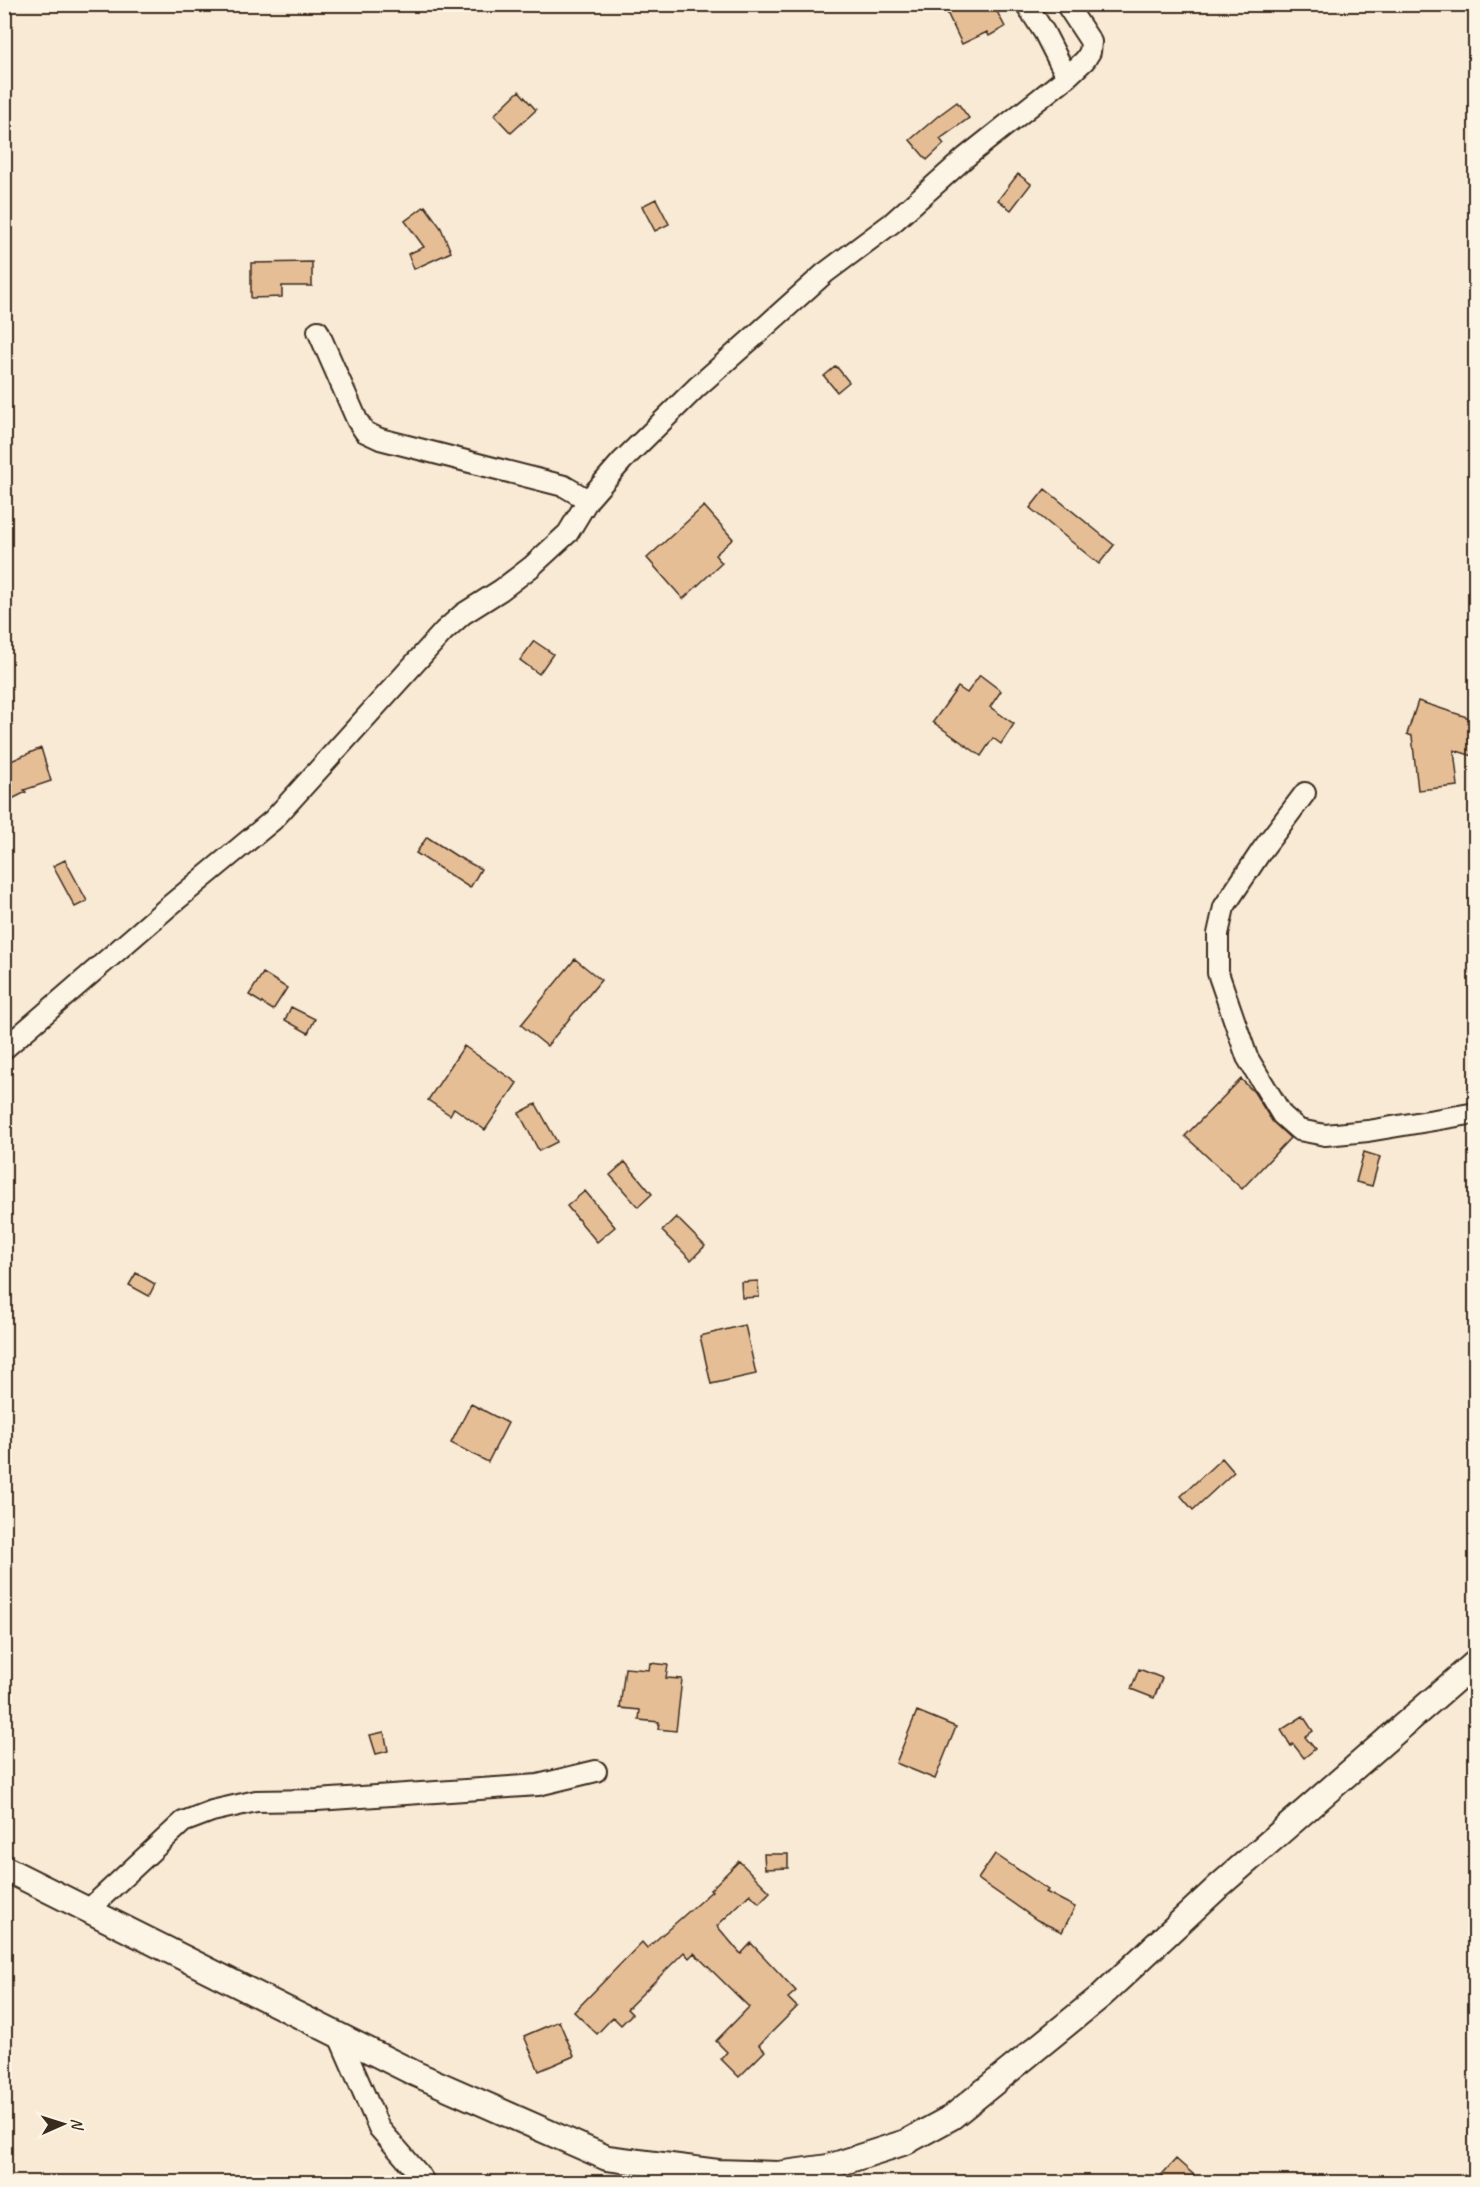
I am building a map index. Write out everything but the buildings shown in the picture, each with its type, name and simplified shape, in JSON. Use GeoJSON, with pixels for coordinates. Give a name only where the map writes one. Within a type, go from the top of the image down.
{"type":"FeatureCollection","features":[{"type":"Feature","properties":{"kind":"street"},"geometry":{"type":"LineString","coordinates":[[1026,4],[1044,32],[1067,77]]}},
{"type":"Feature","properties":{"kind":"street"},"geometry":{"type":"LineString","coordinates":[[4,1049],[168,907],[273,820],[444,631],[463,614],[501,590],[531,567],[568,533],[588,500],[622,461],[697,387],[825,273],[891,223],[966,157],[1067,77],[1085,60],[1090,52],[1091,42],[1066,4]]}},
{"type":"Feature","properties":{"kind":"street"},"geometry":{"type":"LineString","coordinates":[[318,331],[357,420],[365,432],[380,440],[564,486],[588,500]]}},
{"type":"Feature","properties":{"kind":"street"},"geometry":{"type":"LineString","coordinates":[[1305,793],[1242,879],[1224,908],[1220,925],[1218,973],[1247,1057],[1282,1115],[1299,1130],[1325,1136],[1476,1113]]}},
{"type":"Feature","properties":{"kind":"street"},"geometry":{"type":"LineString","coordinates":[[4,1868],[416,2074],[607,2158],[718,2172],[778,2174],[828,2167],[906,2142],[952,2117],[1101,1996],[1220,1885],[1476,1662]]}},
{"type":"Feature","properties":{"kind":"street"},"geometry":{"type":"LineString","coordinates":[[88,1910],[183,1822],[212,1811],[256,1801],[328,1799],[538,1785],[596,1771]]}},
{"type":"Feature","properties":{"kind":"street"},"geometry":{"type":"LineString","coordinates":[[338,2034],[379,2128],[424,2182]]}}]}
